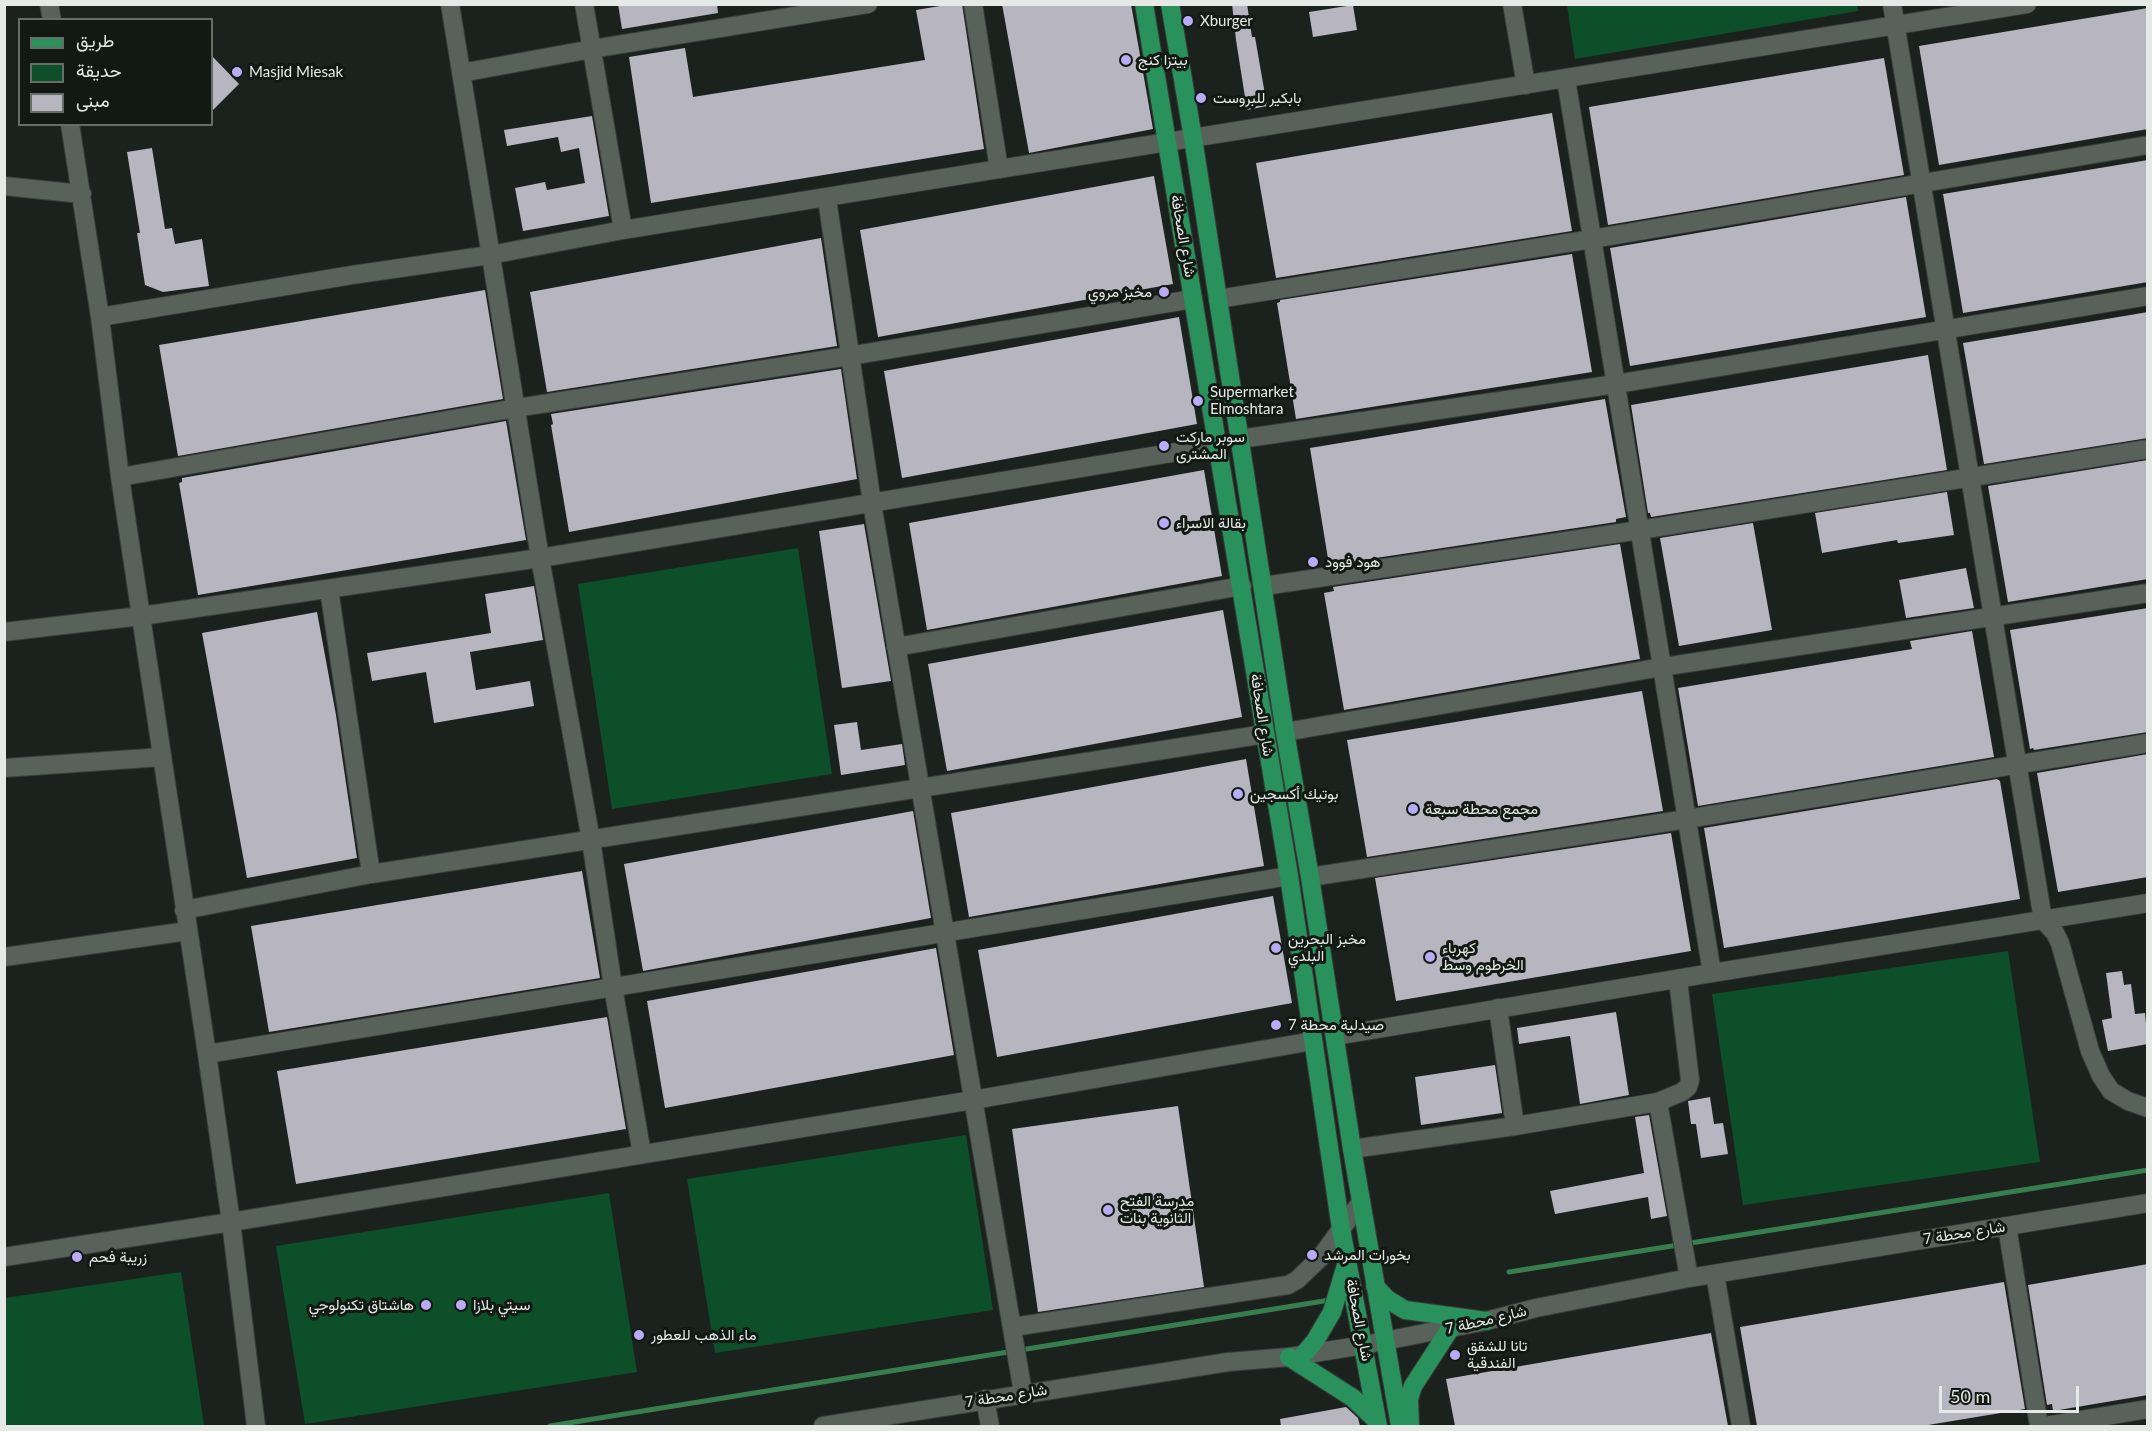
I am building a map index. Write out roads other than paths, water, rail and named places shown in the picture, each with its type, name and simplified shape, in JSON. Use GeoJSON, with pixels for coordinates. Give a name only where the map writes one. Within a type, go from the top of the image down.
{"type":"FeatureCollection","features":[{"type":"Feature","properties":{"kind":"main road","name":"شارع الصحافة"},"geometry":{"type":"LineString","coordinates":[[1144,4],[1289,876],[1341,1229],[1377,1424]]}},
{"type":"Feature","properties":{"kind":"main road","name":"شارع الصحافة"},"geometry":{"type":"LineString","coordinates":[[1170,4],[1352,1149],[1400,1426]]}},
{"type":"Feature","properties":{"kind":"main road"},"geometry":{"type":"LineString","coordinates":[[1347,1260],[1332,1312],[1315,1341],[1296,1355],[1353,1398],[1377,1424]]}},
{"type":"Feature","properties":{"kind":"main road"},"geometry":{"type":"LineString","coordinates":[[1375,1286],[1387,1299],[1405,1311],[1486,1321]]}},
{"type":"Feature","properties":{"kind":"main road"},"geometry":{"type":"LineString","coordinates":[[1410,1426],[1409,1399],[1413,1386],[1450,1329]]}},
{"type":"Feature","properties":{"kind":"street"},"geometry":{"type":"LineString","coordinates":[[450,4],[540,558],[591,840],[613,987],[642,1154]]}},
{"type":"Feature","properties":{"kind":"street"},"geometry":{"type":"LineString","coordinates":[[584,4],[623,230]]}},
{"type":"Feature","properties":{"kind":"street"},"geometry":{"type":"LineString","coordinates":[[461,73],[868,4]]}},
{"type":"Feature","properties":{"kind":"street"},"geometry":{"type":"LineString","coordinates":[[973,4],[999,169]]}},
{"type":"Feature","properties":{"kind":"street"},"geometry":{"type":"LineString","coordinates":[[1512,4],[1526,85]]}},
{"type":"Feature","properties":{"kind":"street"},"geometry":{"type":"LineString","coordinates":[[1892,4],[2043,920],[2055,933],[2060,943],[2090,1051],[2101,1076],[2112,1091],[2128,1101],[2148,1108]]}},
{"type":"Feature","properties":{"kind":"street"},"geometry":{"type":"LineString","coordinates":[[100,317],[490,255],[623,230],[2027,4]]}},
{"type":"Feature","properties":{"kind":"street"},"geometry":{"type":"LineString","coordinates":[[1566,79],[1712,973]]}},
{"type":"Feature","properties":{"kind":"street"},"geometry":{"type":"LineString","coordinates":[[70,126],[231,1222],[256,1426]]}},
{"type":"Feature","properties":{"kind":"street"},"geometry":{"type":"LineString","coordinates":[[1218,299],[1592,239],[2148,145]]}},
{"type":"Feature","properties":{"kind":"street"},"geometry":{"type":"LineString","coordinates":[[4,186],[82,194]]}},
{"type":"Feature","properties":{"kind":"street"},"geometry":{"type":"LineString","coordinates":[[826,199],[872,503],[1023,1393]]}},
{"type":"Feature","properties":{"kind":"street"},"geometry":{"type":"LineString","coordinates":[[1240,439],[1616,384],[2148,296]]}},
{"type":"Feature","properties":{"kind":"street"},"geometry":{"type":"LineString","coordinates":[[120,477],[516,408],[1193,299]]}},
{"type":"Feature","properties":{"kind":"street"},"geometry":{"type":"LineString","coordinates":[[4,632],[141,616],[540,558],[1219,445]]}},
{"type":"Feature","properties":{"kind":"street"},"geometry":{"type":"LineString","coordinates":[[1264,586],[1640,530],[2148,449]]}},
{"type":"Feature","properties":{"kind":"street"},"geometry":{"type":"LineString","coordinates":[[896,647],[1242,586]]}},
{"type":"Feature","properties":{"kind":"street"},"geometry":{"type":"LineString","coordinates":[[329,589],[371,874]]}},
{"type":"Feature","properties":{"kind":"street"},"geometry":{"type":"LineString","coordinates":[[1285,732],[1662,667],[2148,593]]}},
{"type":"Feature","properties":{"kind":"street"},"geometry":{"type":"LineString","coordinates":[[184,910],[371,874],[1265,734]]}},
{"type":"Feature","properties":{"kind":"street"},"geometry":{"type":"LineString","coordinates":[[1310,877],[1687,819],[2148,743]]}},
{"type":"Feature","properties":{"kind":"street"},"geometry":{"type":"LineString","coordinates":[[4,768],[162,758]]}},
{"type":"Feature","properties":{"kind":"street"},"geometry":{"type":"LineString","coordinates":[[207,1054],[1289,876]]}},
{"type":"Feature","properties":{"kind":"street"},"geometry":{"type":"LineString","coordinates":[[1335,1036],[2148,903]]}},
{"type":"Feature","properties":{"kind":"street"},"geometry":{"type":"LineString","coordinates":[[4,957],[188,931]]}},
{"type":"Feature","properties":{"kind":"street"},"geometry":{"type":"LineString","coordinates":[[1352,1149],[1515,1126],[1658,1102],[1682,1092],[1688,1087],[1690,1080],[1678,980]]}},
{"type":"Feature","properties":{"kind":"street"},"geometry":{"type":"LineString","coordinates":[[1498,1008],[1515,1126]]}},
{"type":"Feature","properties":{"kind":"street"},"geometry":{"type":"LineString","coordinates":[[4,1257],[973,1100],[1313,1041]]}},
{"type":"Feature","properties":{"kind":"street"},"geometry":{"type":"LineString","coordinates":[[1658,1102],[1689,1278]]}},
{"type":"Feature","properties":{"kind":"street"},"geometry":{"type":"LineString","coordinates":[[1012,1327],[1288,1285],[1320,1258],[1361,1202]]}},
{"type":"Feature","properties":{"kind":"street","name":"شارع محطة 7"},"geometry":{"type":"LineString","coordinates":[[823,1426],[1228,1362],[1364,1345],[1689,1278],[2148,1203]]}},
{"type":"Feature","properties":{"kind":"street"},"geometry":{"type":"LineString","coordinates":[[2007,1226],[2039,1426]]}},
{"type":"Feature","properties":{"kind":"street"},"geometry":{"type":"LineString","coordinates":[[1715,1274],[1741,1426]]}},
{"type":"Feature","properties":{"kind":"street"},"geometry":{"type":"LineString","coordinates":[[985,1400],[990,1426]]}},
{"type":"Feature","properties":{"kind":"street"},"geometry":{"type":"LineString","coordinates":[[2045,1426],[2148,1409]]}},
{"type":"Feature","properties":{"kind":"waterway"},"geometry":{"type":"LineString","coordinates":[[1509,1272],[2148,1170]]}},
{"type":"Feature","properties":{"kind":"waterway"},"geometry":{"type":"LineString","coordinates":[[550,1426],[1330,1300]]}},
{"type":"Feature","properties":{"kind":"place","name":"Xburger"},"geometry":{"type":"Point","coordinates":[1188,21]}},
{"type":"Feature","properties":{"kind":"place","name":"بيتزا كنج"},"geometry":{"type":"Point","coordinates":[1126,60]}},
{"type":"Feature","properties":{"kind":"place","name":"Masjid Miesak"},"geometry":{"type":"Point","coordinates":[237,72]}},
{"type":"Feature","properties":{"kind":"place","name":"بابكير للبروست"},"geometry":{"type":"Point","coordinates":[1201,98]}},
{"type":"Feature","properties":{"kind":"place","name":"مخبز مروي"},"geometry":{"type":"Point","coordinates":[1164,292]}},
{"type":"Feature","properties":{"kind":"place","name":"Supermarket Elmoshtara"},"geometry":{"type":"Point","coordinates":[1198,401]}},
{"type":"Feature","properties":{"kind":"place","name":"سوبر ماركت المشترى"},"geometry":{"type":"Point","coordinates":[1164,446]}},
{"type":"Feature","properties":{"kind":"place","name":"بقالة الاسراء"},"geometry":{"type":"Point","coordinates":[1164,523]}},
{"type":"Feature","properties":{"kind":"place","name":"هود فوود"},"geometry":{"type":"Point","coordinates":[1313,562]}},
{"type":"Feature","properties":{"kind":"place","name":"بوتيك أكسجين"},"geometry":{"type":"Point","coordinates":[1238,794]}},
{"type":"Feature","properties":{"kind":"place","name":"مجمع محطة سبعة"},"geometry":{"type":"Point","coordinates":[1413,809]}},
{"type":"Feature","properties":{"kind":"place","name":"مخبز البحرين البلدي"},"geometry":{"type":"Point","coordinates":[1276,948]}},
{"type":"Feature","properties":{"kind":"place","name":"كهرباء الخرطوم وسط"},"geometry":{"type":"Point","coordinates":[1430,957]}},
{"type":"Feature","properties":{"kind":"place","name":"صيدلية محطة 7"},"geometry":{"type":"Point","coordinates":[1276,1025]}},
{"type":"Feature","properties":{"kind":"place","name":"مدرسة الفتح الثانوية بنات"},"geometry":{"type":"Point","coordinates":[1108,1210]}},
{"type":"Feature","properties":{"kind":"place","name":"بخورات المرشد"},"geometry":{"type":"Point","coordinates":[1312,1255]}},
{"type":"Feature","properties":{"kind":"place","name":"زريبة فحم"},"geometry":{"type":"Point","coordinates":[77,1257]}},
{"type":"Feature","properties":{"kind":"place","name":"هاشتاق تكنولوجي"},"geometry":{"type":"Point","coordinates":[426,1305]}},
{"type":"Feature","properties":{"kind":"place","name":"سيتي بلازا"},"geometry":{"type":"Point","coordinates":[461,1305]}},
{"type":"Feature","properties":{"kind":"place","name":"ماء الذهب للعطور"},"geometry":{"type":"Point","coordinates":[639,1335]}},
{"type":"Feature","properties":{"kind":"place","name":"تانا للشقق الفندقية"},"geometry":{"type":"Point","coordinates":[1455,1355]}}]}
